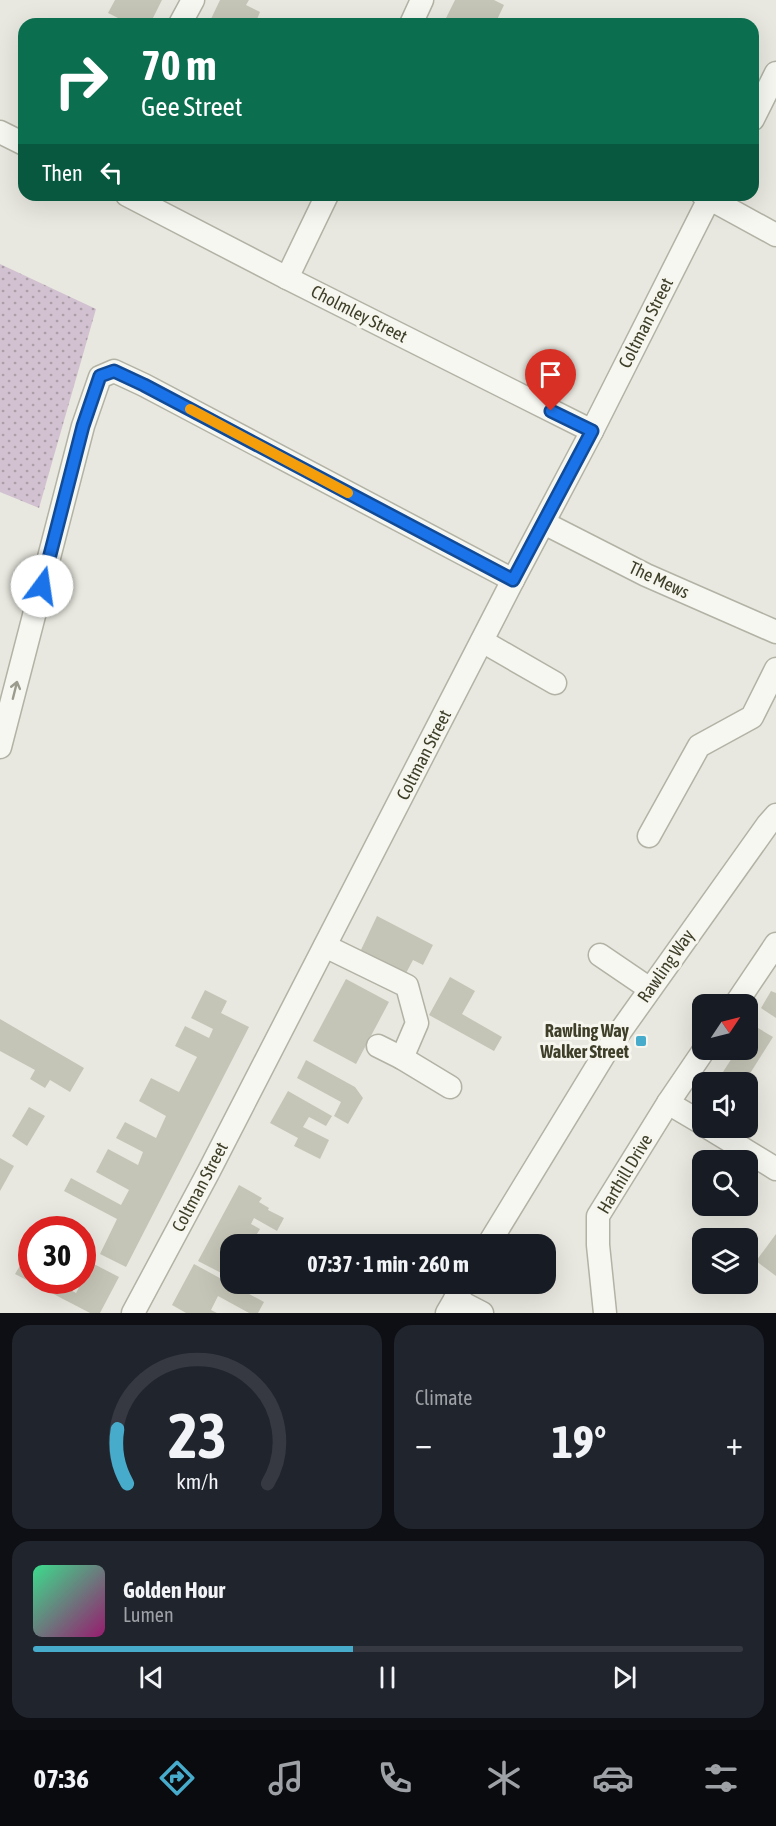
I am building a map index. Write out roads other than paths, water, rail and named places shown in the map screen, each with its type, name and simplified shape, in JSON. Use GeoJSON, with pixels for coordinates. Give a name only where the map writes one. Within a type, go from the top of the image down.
{"type":"FeatureCollection","features":[{"type":"Feature","properties":{"kind":"street"},"geometry":{"type":"LineString","coordinates":[[183,18],[193,0]]}},
{"type":"Feature","properties":{"kind":"street"},"geometry":{"type":"LineString","coordinates":[[414,18],[422,0]]}},
{"type":"Feature","properties":{"kind":"street"},"geometry":{"type":"LineString","coordinates":[[759,107],[776,73]]}},
{"type":"Feature","properties":{"kind":"street"},"geometry":{"type":"LineString","coordinates":[[0,132],[18,141]]}},
{"type":"Feature","properties":{"kind":"street","name":"Cholmley Street"},"geometry":{"type":"LineString","coordinates":[[139,201],[592,431]]}},
{"type":"Feature","properties":{"kind":"street"},"geometry":{"type":"LineString","coordinates":[[287,278],[324,201]]}},
{"type":"Feature","properties":{"kind":"street","name":"Coltman Street"},"geometry":{"type":"LineString","coordinates":[[133,1313],[209,1171],[592,431],[706,201]]}},
{"type":"Feature","properties":{"kind":"street"},"geometry":{"type":"LineString","coordinates":[[717,201],[776,235]]}},
{"type":"Feature","properties":{"kind":"street"},"geometry":{"type":"LineString","coordinates":[[0,747],[83,426],[100,376],[114,371],[513,580]]}},
{"type":"Feature","properties":{"kind":"street","name":"The Mews"},"geometry":{"type":"LineString","coordinates":[[544,523],[646,575],[776,632]]}},
{"type":"Feature","properties":{"kind":"street"},"geometry":{"type":"LineString","coordinates":[[482,641],[555,683]]}},
{"type":"Feature","properties":{"kind":"street"},"geometry":{"type":"LineString","coordinates":[[650,836],[699,746],[752,717],[776,669]]}},
{"type":"Feature","properties":{"kind":"street","name":"Rawling Way"},"geometry":{"type":"LineString","coordinates":[[495,1234],[607,1050],[776,814]]}},
{"type":"Feature","properties":{"kind":"street"},"geometry":{"type":"LineString","coordinates":[[325,946],[407,986],[417,1023],[402,1058]]}},
{"type":"Feature","properties":{"kind":"street"},"geometry":{"type":"LineString","coordinates":[[742,994],[775,946]]}},
{"type":"Feature","properties":{"kind":"street"},"geometry":{"type":"LineString","coordinates":[[600,955],[650,990]]}},
{"type":"Feature","properties":{"kind":"street"},"geometry":{"type":"LineString","coordinates":[[378,1046],[450,1087]]}},
{"type":"Feature","properties":{"kind":"street","name":"Harthill Drive"},"geometry":{"type":"LineString","coordinates":[[605,1313],[598,1245],[598,1216],[697,1060]]}},
{"type":"Feature","properties":{"kind":"street"},"geometry":{"type":"LineString","coordinates":[[668,1103],[692,1118]]}},
{"type":"Feature","properties":{"kind":"street"},"geometry":{"type":"LineString","coordinates":[[726,1138],[776,1169]]}},
{"type":"Feature","properties":{"kind":"street"},"geometry":{"type":"LineString","coordinates":[[455,1299],[482,1313]]}},
{"type":"Feature","properties":{"kind":"place","name":"Rawling Way Walker Street"},"geometry":{"type":"Point","coordinates":[641,1041]}}]}
